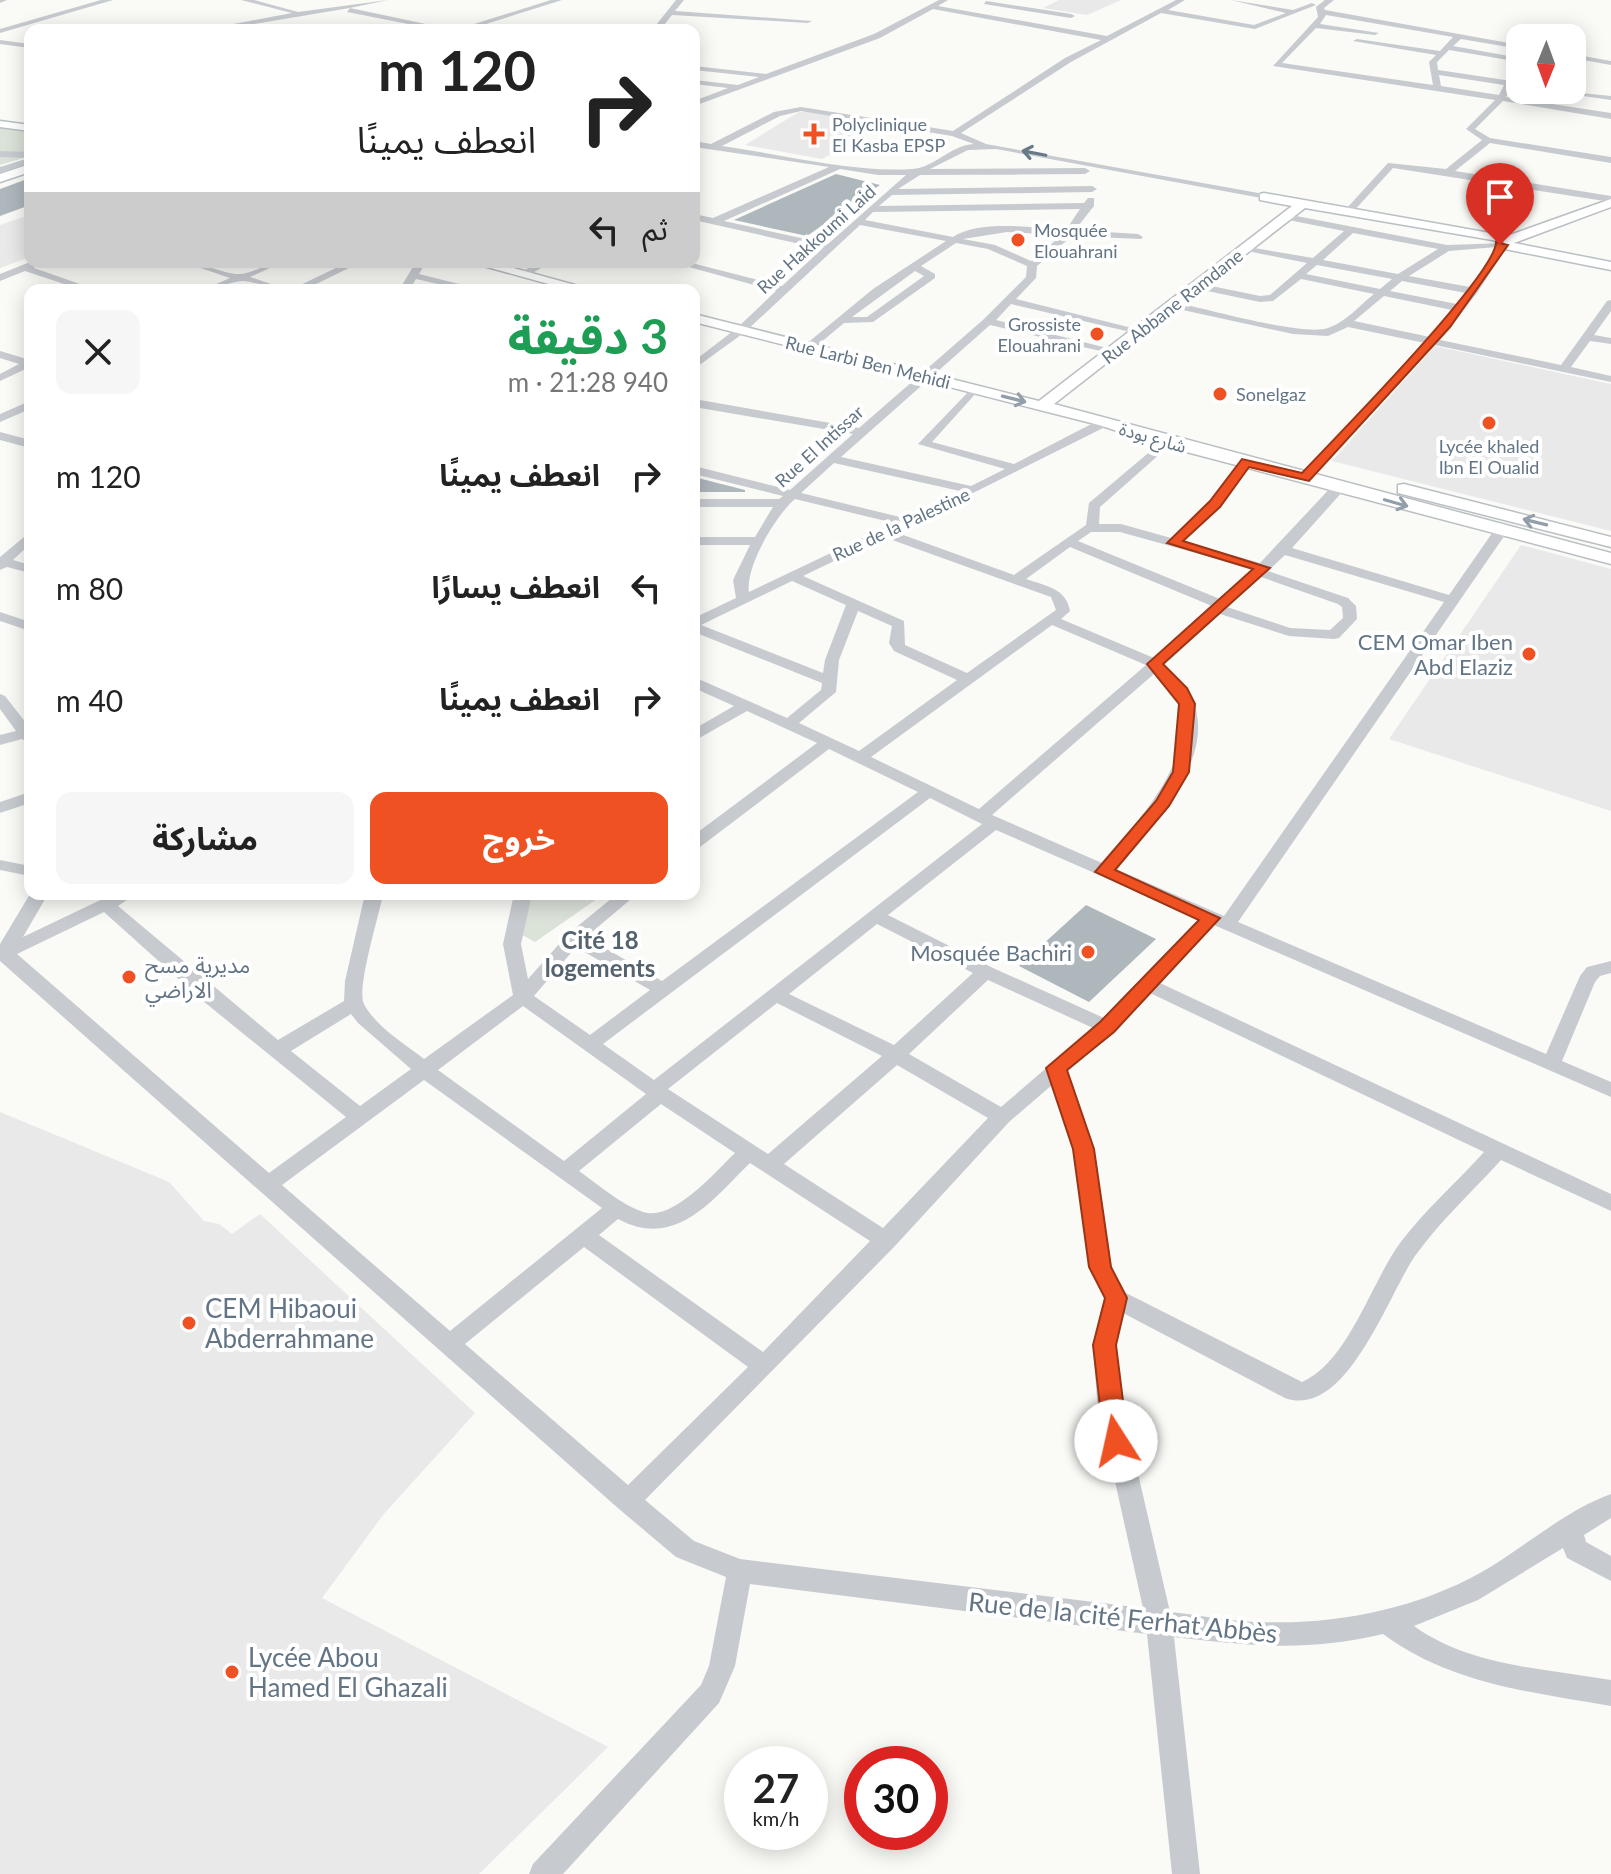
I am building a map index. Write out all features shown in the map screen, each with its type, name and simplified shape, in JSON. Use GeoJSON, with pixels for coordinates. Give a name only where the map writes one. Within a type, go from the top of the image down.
{"type":"FeatureCollection","features":[{"type":"Feature","properties":{"kind":"street"},"geometry":{"type":"LineString","coordinates":[[61,0],[89,5]]}},
{"type":"Feature","properties":{"kind":"street"},"geometry":{"type":"LineString","coordinates":[[0,31],[109,0]]}},
{"type":"Feature","properties":{"kind":"street"},"geometry":{"type":"LineString","coordinates":[[245,0],[301,14]]}},
{"type":"Feature","properties":{"kind":"street"},"geometry":{"type":"LineString","coordinates":[[242,24],[384,0]]}},
{"type":"Feature","properties":{"kind":"street"},"geometry":{"type":"LineString","coordinates":[[480,24],[558,0]]}},
{"type":"Feature","properties":{"kind":"street"},"geometry":{"type":"LineString","coordinates":[[662,24],[680,0]]}},
{"type":"Feature","properties":{"kind":"street"},"geometry":{"type":"LineString","coordinates":[[700,102],[877,36],[944,0]]}},
{"type":"Feature","properties":{"kind":"street"},"geometry":{"type":"LineString","coordinates":[[996,5],[1006,0]]}},
{"type":"Feature","properties":{"kind":"street"},"geometry":{"type":"LineString","coordinates":[[1235,0],[1294,12]]}},
{"type":"Feature","properties":{"kind":"street"},"geometry":{"type":"LineString","coordinates":[[1284,0],[1323,4],[1506,44]]}},
{"type":"Feature","properties":{"kind":"street"},"geometry":{"type":"LineString","coordinates":[[954,134],[1068,60],[1179,1],[1271,21]]}},
{"type":"Feature","properties":{"kind":"street"},"geometry":{"type":"LineString","coordinates":[[986,3],[1071,16]]}},
{"type":"Feature","properties":{"kind":"street"},"geometry":{"type":"LineString","coordinates":[[1161,11],[1255,27],[1323,4]]}},
{"type":"Feature","properties":{"kind":"street"},"geometry":{"type":"LineString","coordinates":[[1323,4],[1313,25],[1277,64],[1506,100]]}},
{"type":"Feature","properties":{"kind":"street"},"geometry":{"type":"LineString","coordinates":[[339,7],[421,24]]}},
{"type":"Feature","properties":{"kind":"street"},"geometry":{"type":"LineString","coordinates":[[933,7],[1110,39]]}},
{"type":"Feature","properties":{"kind":"street"},"geometry":{"type":"LineString","coordinates":[[672,13],[808,21]]}},
{"type":"Feature","properties":{"kind":"street"},"geometry":{"type":"LineString","coordinates":[[1313,25],[1506,58]]}},
{"type":"Feature","properties":{"kind":"street"},"geometry":{"type":"LineString","coordinates":[[1306,34],[1445,48]]}},
{"type":"Feature","properties":{"kind":"street"},"geometry":{"type":"LineString","coordinates":[[1437,88],[1434,67],[1445,48],[1459,36]]}},
{"type":"Feature","properties":{"kind":"street"},"geometry":{"type":"LineString","coordinates":[[0,42],[24,45]]}},
{"type":"Feature","properties":{"kind":"street"},"geometry":{"type":"LineString","coordinates":[[1586,59],[1611,63]]}},
{"type":"Feature","properties":{"kind":"street"},"geometry":{"type":"LineString","coordinates":[[1434,67],[1506,74]]}},
{"type":"Feature","properties":{"kind":"street"},"geometry":{"type":"LineString","coordinates":[[1434,67],[1508,82],[1501,99],[1470,129],[1488,140],[1611,160]]}},
{"type":"Feature","properties":{"kind":"street"},"geometry":{"type":"LineString","coordinates":[[700,69],[768,76]]}},
{"type":"Feature","properties":{"kind":"street"},"geometry":{"type":"LineString","coordinates":[[700,83],[738,87]]}},
{"type":"Feature","properties":{"kind":"street"},"geometry":{"type":"LineString","coordinates":[[1589,83],[1611,87]]}},
{"type":"Feature","properties":{"kind":"street"},"geometry":{"type":"LineString","coordinates":[[1586,95],[1610,98]]}},
{"type":"Feature","properties":{"kind":"street"},"geometry":{"type":"LineString","coordinates":[[1595,113],[1610,98]]}},
{"type":"Feature","properties":{"kind":"street"},"geometry":{"type":"LineString","coordinates":[[1540,104],[1611,116]]}},
{"type":"Feature","properties":{"kind":"street"},"geometry":{"type":"LineString","coordinates":[[712,147],[790,110],[810,110],[954,134],[985,145],[1085,167],[1139,173],[1400,222]]}},
{"type":"Feature","properties":{"kind":"street"},"geometry":{"type":"LineString","coordinates":[[0,118],[24,121]]}},
{"type":"Feature","properties":{"kind":"street"},"geometry":{"type":"LineString","coordinates":[[0,124],[24,127]]}},
{"type":"Feature","properties":{"kind":"street"},"geometry":{"type":"LineString","coordinates":[[1448,172],[1488,140]]}},
{"type":"Feature","properties":{"kind":"street"},"geometry":{"type":"LineString","coordinates":[[700,145],[837,167],[912,172],[1085,167]]}},
{"type":"Feature","properties":{"kind":"street"},"geometry":{"type":"LineString","coordinates":[[912,172],[966,147],[985,145]]}},
{"type":"Feature","properties":{"kind":"street"},"geometry":{"type":"LineString","coordinates":[[0,154],[24,156]]}},
{"type":"Feature","properties":{"kind":"street"},"geometry":{"type":"LineString","coordinates":[[0,170],[24,160]]}},
{"type":"Feature","properties":{"kind":"street"},"geometry":{"type":"LineString","coordinates":[[1349,211],[1393,164],[1611,201]]}},
{"type":"Feature","properties":{"kind":"street"},"geometry":{"type":"LineString","coordinates":[[713,222],[837,167]]}},
{"type":"Feature","properties":{"kind":"street"},"geometry":{"type":"LineString","coordinates":[[873,209],[1089,206],[1092,189],[1085,167]]}},
{"type":"Feature","properties":{"kind":"street"},"geometry":{"type":"LineString","coordinates":[[0,178],[24,170]]}},
{"type":"Feature","properties":{"kind":"street","name":"Rue Hakkoumi Laid"},"geometry":{"type":"LineString","coordinates":[[700,361],[741,330],[912,172]]}},
{"type":"Feature","properties":{"kind":"street"},"geometry":{"type":"LineString","coordinates":[[891,192],[1092,189]]}},
{"type":"Feature","properties":{"kind":"street"},"geometry":{"type":"LineString","coordinates":[[1264,197],[1611,263]]}},
{"type":"Feature","properties":{"kind":"street"},"geometry":{"type":"LineString","coordinates":[[1286,217],[1447,248],[1505,243],[1611,201]]}},
{"type":"Feature","properties":{"kind":"street","name":"Rue Abbane Ramdane"},"geometry":{"type":"LineString","coordinates":[[1042,406],[1301,205]]}},
{"type":"Feature","properties":{"kind":"street","name":"Rue El Intissar"},"geometry":{"type":"LineString","coordinates":[[743,599],[740,580],[756,541],[782,503],[1010,301],[1031,278],[1032,265],[1069,233],[1089,206]]}},
{"type":"Feature","properties":{"kind":"street"},"geometry":{"type":"LineString","coordinates":[[1539,229],[1611,210]]}},
{"type":"Feature","properties":{"kind":"street"},"geometry":{"type":"LineString","coordinates":[[700,219],[828,247]]}},
{"type":"Feature","properties":{"kind":"street"},"geometry":{"type":"LineString","coordinates":[[860,222],[957,240],[1012,254],[1032,265]]}},
{"type":"Feature","properties":{"kind":"street"},"geometry":{"type":"LineString","coordinates":[[809,347],[903,273],[917,268],[971,232],[994,230],[1138,237]]}},
{"type":"Feature","properties":{"kind":"street"},"geometry":{"type":"LineString","coordinates":[[1197,286],[1268,299],[1319,262],[1351,230]]}},
{"type":"Feature","properties":{"kind":"street"},"geometry":{"type":"LineString","coordinates":[[1309,472],[1433,341],[1473,291],[1505,243]]}},
{"type":"Feature","properties":{"kind":"street"},"geometry":{"type":"LineString","coordinates":[[1246,248],[1473,291]]}},
{"type":"Feature","properties":{"kind":"street"},"geometry":{"type":"LineString","coordinates":[[1173,305],[1305,333],[1332,332],[1400,277],[1447,248]]}},
{"type":"Feature","properties":{"kind":"street"},"geometry":{"type":"LineString","coordinates":[[0,278],[25,268],[74,284]]}},
{"type":"Feature","properties":{"kind":"street"},"geometry":{"type":"LineString","coordinates":[[208,268],[263,284]]}},
{"type":"Feature","properties":{"kind":"street"},"geometry":{"type":"LineString","coordinates":[[222,284],[262,268]]}},
{"type":"Feature","properties":{"kind":"street"},"geometry":{"type":"LineString","coordinates":[[308,284],[344,268]]}},
{"type":"Feature","properties":{"kind":"street"},"geometry":{"type":"LineString","coordinates":[[407,284],[417,268]]}},
{"type":"Feature","properties":{"kind":"street"},"geometry":{"type":"LineString","coordinates":[[500,268],[562,284]]}},
{"type":"Feature","properties":{"kind":"street"},"geometry":{"type":"LineString","coordinates":[[523,274],[535,268]]}},
{"type":"Feature","properties":{"kind":"street"},"geometry":{"type":"LineString","coordinates":[[699,268],[783,290]]}},
{"type":"Feature","properties":{"kind":"street"},"geometry":{"type":"LineString","coordinates":[[842,320],[869,320],[885,310],[931,276],[917,268]]}},
{"type":"Feature","properties":{"kind":"street"},"geometry":{"type":"LineString","coordinates":[[412,275],[452,284]]}},
{"type":"Feature","properties":{"kind":"street"},"geometry":{"type":"LineString","coordinates":[[1300,276],[1460,308]]}},
{"type":"Feature","properties":{"kind":"street"},"geometry":{"type":"LineString","coordinates":[[1010,301],[1139,331]]}},
{"type":"Feature","properties":{"kind":"street"},"geometry":{"type":"LineString","coordinates":[[1564,369],[1588,337],[1606,320],[1611,303]]}},
{"type":"Feature","properties":{"kind":"street"},"geometry":{"type":"LineString","coordinates":[[860,305],[885,310]]}},
{"type":"Feature","properties":{"kind":"street","name":"Rue Larbi Ben Mehidi"},"geometry":{"type":"LineString","coordinates":[[700,320],[1105,422]]}},
{"type":"Feature","properties":{"kind":"street"},"geometry":{"type":"LineString","coordinates":[[988,321],[1113,351]]}},
{"type":"Feature","properties":{"kind":"street"},"geometry":{"type":"LineString","coordinates":[[1346,323],[1611,379]]}},
{"type":"Feature","properties":{"kind":"street"},"geometry":{"type":"LineString","coordinates":[[1588,337],[1611,341]]}},
{"type":"Feature","properties":{"kind":"street"},"geometry":{"type":"LineString","coordinates":[[0,354],[24,362]]}},
{"type":"Feature","properties":{"kind":"street"},"geometry":{"type":"LineString","coordinates":[[0,378],[24,367]]}},
{"type":"Feature","properties":{"kind":"street"},"geometry":{"type":"LineString","coordinates":[[974,389],[924,444],[1016,468]]}},
{"type":"Feature","properties":{"kind":"street"},"geometry":{"type":"LineString","coordinates":[[700,404],[860,432]]}},
{"type":"Feature","properties":{"kind":"street"},"geometry":{"type":"LineString","coordinates":[[0,418],[24,408]]}},
{"type":"Feature","properties":{"kind":"street","name":"شارع بودة"},"geometry":{"type":"LineString","coordinates":[[1105,422],[1185,435],[1309,472],[1611,542]]}},
{"type":"Feature","properties":{"kind":"street","name":"شارع بودة"},"geometry":{"type":"LineString","coordinates":[[1105,422],[1166,442],[1246,462],[1309,472],[1339,487],[1611,559]]}},
{"type":"Feature","properties":{"kind":"street","name":"Rue de la Palestine"},"geometry":{"type":"LineString","coordinates":[[700,622],[973,490],[1105,422]]}},
{"type":"Feature","properties":{"kind":"street"},"geometry":{"type":"LineString","coordinates":[[0,436],[24,442]]}},
{"type":"Feature","properties":{"kind":"street"},"geometry":{"type":"LineString","coordinates":[[1092,527],[1094,506],[1166,442]]}},
{"type":"Feature","properties":{"kind":"street"},"geometry":{"type":"LineString","coordinates":[[831,459],[973,490]]}},
{"type":"Feature","properties":{"kind":"street"},"geometry":{"type":"LineString","coordinates":[[1174,543],[1215,504],[1246,462]]}},
{"type":"Feature","properties":{"kind":"street"},"geometry":{"type":"LineString","coordinates":[[700,471],[795,492],[906,522]]}},
{"type":"Feature","properties":{"kind":"street"},"geometry":{"type":"LineString","coordinates":[[565,1171],[657,1092],[876,916],[987,820],[1283,550],[1339,487]]}},
{"type":"Feature","properties":{"kind":"street"},"geometry":{"type":"LineString","coordinates":[[700,503],[782,503]]}},
{"type":"Feature","properties":{"kind":"street"},"geometry":{"type":"LineString","coordinates":[[1017,579],[1068,542],[1092,527],[1121,528],[1260,570],[1343,601],[1349,606],[1350,619],[1334,635],[1311,636],[1220,607],[1068,542]]}},
{"type":"Feature","properties":{"kind":"street"},"geometry":{"type":"LineString","coordinates":[[628,1501],[886,1241],[1002,1117],[1107,1027],[1219,921],[1500,532]]}},
{"type":"Feature","properties":{"kind":"street"},"geometry":{"type":"LineString","coordinates":[[859,758],[1063,611],[1061,600],[1017,579],[884,533]]}},
{"type":"Feature","properties":{"kind":"street"},"geometry":{"type":"LineString","coordinates":[[700,541],[756,541]]}},
{"type":"Feature","properties":{"kind":"street"},"geometry":{"type":"LineString","coordinates":[[1,563],[24,542]]}},
{"type":"Feature","properties":{"kind":"street"},"geometry":{"type":"LineString","coordinates":[[1283,550],[1452,600]]}},
{"type":"Feature","properties":{"kind":"street"},"geometry":{"type":"LineString","coordinates":[[1,563],[24,568]]}},
{"type":"Feature","properties":{"kind":"street"},"geometry":{"type":"LineString","coordinates":[[792,576],[899,624],[896,643],[899,648],[969,680]]}},
{"type":"Feature","properties":{"kind":"street"},"geometry":{"type":"LineString","coordinates":[[788,725],[823,698],[832,660],[853,605]]}},
{"type":"Feature","properties":{"kind":"street"},"geometry":{"type":"LineString","coordinates":[[0,616],[24,625]]}},
{"type":"Feature","properties":{"kind":"street"},"geometry":{"type":"LineString","coordinates":[[1052,620],[1155,664],[1181,691],[1187,704],[1181,772],[1163,803],[1104,872]]}},
{"type":"Feature","properties":{"kind":"street"},"geometry":{"type":"LineString","coordinates":[[700,627],[829,681]]}},
{"type":"Feature","properties":{"kind":"street"},"geometry":{"type":"LineString","coordinates":[[700,685],[828,742],[987,820],[1611,1090]]}},
{"type":"Feature","properties":{"kind":"street"},"geometry":{"type":"LineString","coordinates":[[0,699],[24,731]]}},
{"type":"Feature","properties":{"kind":"street"},"geometry":{"type":"LineString","coordinates":[[700,732],[745,706]]}},
{"type":"Feature","properties":{"kind":"street"},"geometry":{"type":"LineString","coordinates":[[0,740],[24,737]]}},
{"type":"Feature","properties":{"kind":"street"},"geometry":{"type":"LineString","coordinates":[[700,838],[828,742]]}},
{"type":"Feature","properties":{"kind":"street"},"geometry":{"type":"LineString","coordinates":[[589,1045],[927,793]]}},
{"type":"Feature","properties":{"kind":"street"},"geometry":{"type":"LineString","coordinates":[[0,808],[24,799]]}},
{"type":"Feature","properties":{"kind":"street"},"geometry":{"type":"LineString","coordinates":[[0,865],[24,870]]}},
{"type":"Feature","properties":{"kind":"street"},"geometry":{"type":"LineString","coordinates":[[2,954],[35,900]]}},
{"type":"Feature","properties":{"kind":"street"},"geometry":{"type":"LineString","coordinates":[[2,954],[114,900]]}},
{"type":"Feature","properties":{"kind":"street"},"geometry":{"type":"LineString","coordinates":[[373,900],[353,1004],[360,1016],[423,1068],[617,1208],[636,1219],[658,1222],[675,1218],[749,1152]]}},
{"type":"Feature","properties":{"kind":"street"},"geometry":{"type":"LineString","coordinates":[[522,900],[512,944],[523,997],[657,1092],[886,1241]]}},
{"type":"Feature","properties":{"kind":"street"},"geometry":{"type":"LineString","coordinates":[[266,1186],[523,997],[574,938],[621,900]]}},
{"type":"Feature","properties":{"kind":"street"},"geometry":{"type":"LineString","coordinates":[[105,904],[359,1116]]}},
{"type":"Feature","properties":{"kind":"street"},"geometry":{"type":"LineString","coordinates":[[876,916],[986,972],[1107,1027]]}},
{"type":"Feature","properties":{"kind":"street"},"geometry":{"type":"LineString","coordinates":[[574,938],[663,990]]}},
{"type":"Feature","properties":{"kind":"street","name":"Rue de la cité Ferhat Abbès"},"geometry":{"type":"LineString","coordinates":[[2,954],[685,1549],[740,1571],[871,1590],[1259,1635],[1289,1635],[1386,1621],[1470,1591],[1611,1505]]}},
{"type":"Feature","properties":{"kind":"street"},"geometry":{"type":"LineString","coordinates":[[1551,1064],[1587,980],[1594,971],[1611,967]]}},
{"type":"Feature","properties":{"kind":"street"},"geometry":{"type":"LineString","coordinates":[[769,1165],[986,972]]}},
{"type":"Feature","properties":{"kind":"street"},"geometry":{"type":"LineString","coordinates":[[1148,985],[1496,1152],[1611,1203]]}},
{"type":"Feature","properties":{"kind":"street"},"geometry":{"type":"LineString","coordinates":[[776,995],[896,1055],[1002,1117]]}},
{"type":"Feature","properties":{"kind":"street"},"geometry":{"type":"LineString","coordinates":[[277,1050],[353,1004]]}},
{"type":"Feature","properties":{"kind":"street"},"geometry":{"type":"LineString","coordinates":[[1056,1068],[1084,1149],[1097,1254],[1105,1282],[1116,1298],[1259,1376],[1303,1392],[1319,1385],[1342,1363],[1408,1249],[1496,1152]]}},
{"type":"Feature","properties":{"kind":"street"},"geometry":{"type":"LineString","coordinates":[[448,1345],[617,1208]]}},
{"type":"Feature","properties":{"kind":"street"},"geometry":{"type":"LineString","coordinates":[[584,1235],[764,1366]]}},
{"type":"Feature","properties":{"kind":"street"},"geometry":{"type":"LineString","coordinates":[[1116,1298],[1104,1345],[1109,1400],[1159,1621],[1186,1874]]}},
{"type":"Feature","properties":{"kind":"street"},"geometry":{"type":"LineString","coordinates":[[1574,1525],[1571,1535],[1576,1550],[1611,1569]]}},
{"type":"Feature","properties":{"kind":"street"},"geometry":{"type":"LineString","coordinates":[[543,1874],[710,1694],[722,1666],[740,1571]]}},
{"type":"Feature","properties":{"kind":"street"},"geometry":{"type":"LineString","coordinates":[[1386,1621],[1411,1643],[1439,1657],[1469,1666],[1611,1693]]}},
{"type":"Feature","properties":{"kind":"shaded area"},"geometry":{"type":"Polygon","coordinates":[[[1059,0],[1121,0],[1087,15],[1043,8],[1059,0]]]}},
{"type":"Feature","properties":{"kind":"shaded area","name":"Polyclinique El Kasba EPSP"},"geometry":{"type":"Polygon","coordinates":[[[812,111],[883,124],[822,159],[745,145],[799,112],[812,111]]]}},
{"type":"Feature","properties":{"kind":"shaded area"},"geometry":{"type":"Polygon","coordinates":[[[0,126],[24,129],[24,158],[0,165],[0,126]]]}},
{"type":"Feature","properties":{"kind":"shaded area"},"geometry":{"type":"Polygon","coordinates":[[[24,217],[24,259],[0,268],[0,225],[24,217]]]}},
{"type":"Feature","properties":{"kind":"shaded area","name":"Lycée khaled Ibn El Oualid"},"geometry":{"type":"Polygon","coordinates":[[[1435,346],[1611,384],[1611,531],[1332,461],[1435,346]]]}},
{"type":"Feature","properties":{"kind":"shaded area","name":"CEM Omar Iben Abd Elaziz"},"geometry":{"type":"Polygon","coordinates":[[[1521,545],[1611,569],[1611,811],[1389,739],[1521,545]]]}},
{"type":"Feature","properties":{"kind":"shaded area"},"geometry":{"type":"Polygon","coordinates":[[[529,900],[595,900],[535,942],[519,933],[529,900]]]}},
{"type":"Feature","properties":{"kind":"shaded area"},"geometry":{"type":"Polygon","coordinates":[[[0,1112],[169,1182],[204,1221],[219,1224],[232,1234],[260,1214],[475,1413],[383,1515],[322,1598],[608,1747],[479,1874],[0,1874],[0,1112]]]}},
{"type":"Feature","properties":{"kind":"building"},"geometry":{"type":"Polygon","coordinates":[[[836,174],[880,185],[807,236],[734,220],[836,174]]]}},
{"type":"Feature","properties":{"kind":"building"},"geometry":{"type":"Polygon","coordinates":[[[24,180],[24,207],[0,216],[0,189],[24,180]]]}},
{"type":"Feature","properties":{"kind":"building"},"geometry":{"type":"Polygon","coordinates":[[[700,479],[745,490],[700,492],[700,479]]]}},
{"type":"Feature","properties":{"kind":"building","name":"Mosquée Bachiri"},"geometry":{"type":"Polygon","coordinates":[[[1086,905],[1156,939],[1089,1002],[1019,966],[1086,905]]]}},
{"type":"Feature","properties":{"kind":"place","name":"Polyclinique El Kasba EPSP"},"geometry":{"type":"Point","coordinates":[814,134]}},
{"type":"Feature","properties":{"kind":"place","name":"Mosquée Elouahrani"},"geometry":{"type":"Point","coordinates":[1018,240]}},
{"type":"Feature","properties":{"kind":"place","name":"Grossiste Elouahrani"},"geometry":{"type":"Point","coordinates":[1097,334]}},
{"type":"Feature","properties":{"kind":"place","name":"Sonelgaz"},"geometry":{"type":"Point","coordinates":[1220,394]}},
{"type":"Feature","properties":{"kind":"place","name":"Lycée khaled Ibn El Oualid"},"geometry":{"type":"Point","coordinates":[1489,423]}},
{"type":"Feature","properties":{"kind":"place","name":"CEM Omar Iben Abd Elaziz"},"geometry":{"type":"Point","coordinates":[1529,654]}},
{"type":"Feature","properties":{"kind":"place","name":"Mosquée Bachiri"},"geometry":{"type":"Point","coordinates":[1088,952]}},
{"type":"Feature","properties":{"kind":"place","name":"مديرية مسح الاراضي"},"geometry":{"type":"Point","coordinates":[129,977]}},
{"type":"Feature","properties":{"kind":"place","name":"CEM Hibaoui Abderrahmane"},"geometry":{"type":"Point","coordinates":[189,1323]}},
{"type":"Feature","properties":{"kind":"place","name":"Lycée Abou Hamed El Ghazali"},"geometry":{"type":"Point","coordinates":[232,1672]}},
{"type":"Feature","properties":{"kind":"district","name":"Cité 18 logements"},"geometry":{"type":"Point","coordinates":[600,953]}},
{"type":"Feature","properties":{"kind":"route"},"geometry":{"type":"LineString","coordinates":[[1116,1441],[1104,1345],[1116,1298],[1105,1282],[1100,1267],[1094,1242],[1084,1149],[1056,1068],[1107,1027],[1211,918],[1104,872],[1163,803],[1181,772],[1187,732],[1187,704],[1181,691],[1155,664],[1263,568],[1174,543],[1215,504],[1246,462],[1304,478],[1333,443],[1433,341],[1473,291],[1503,245],[1500,245]]}}]}
